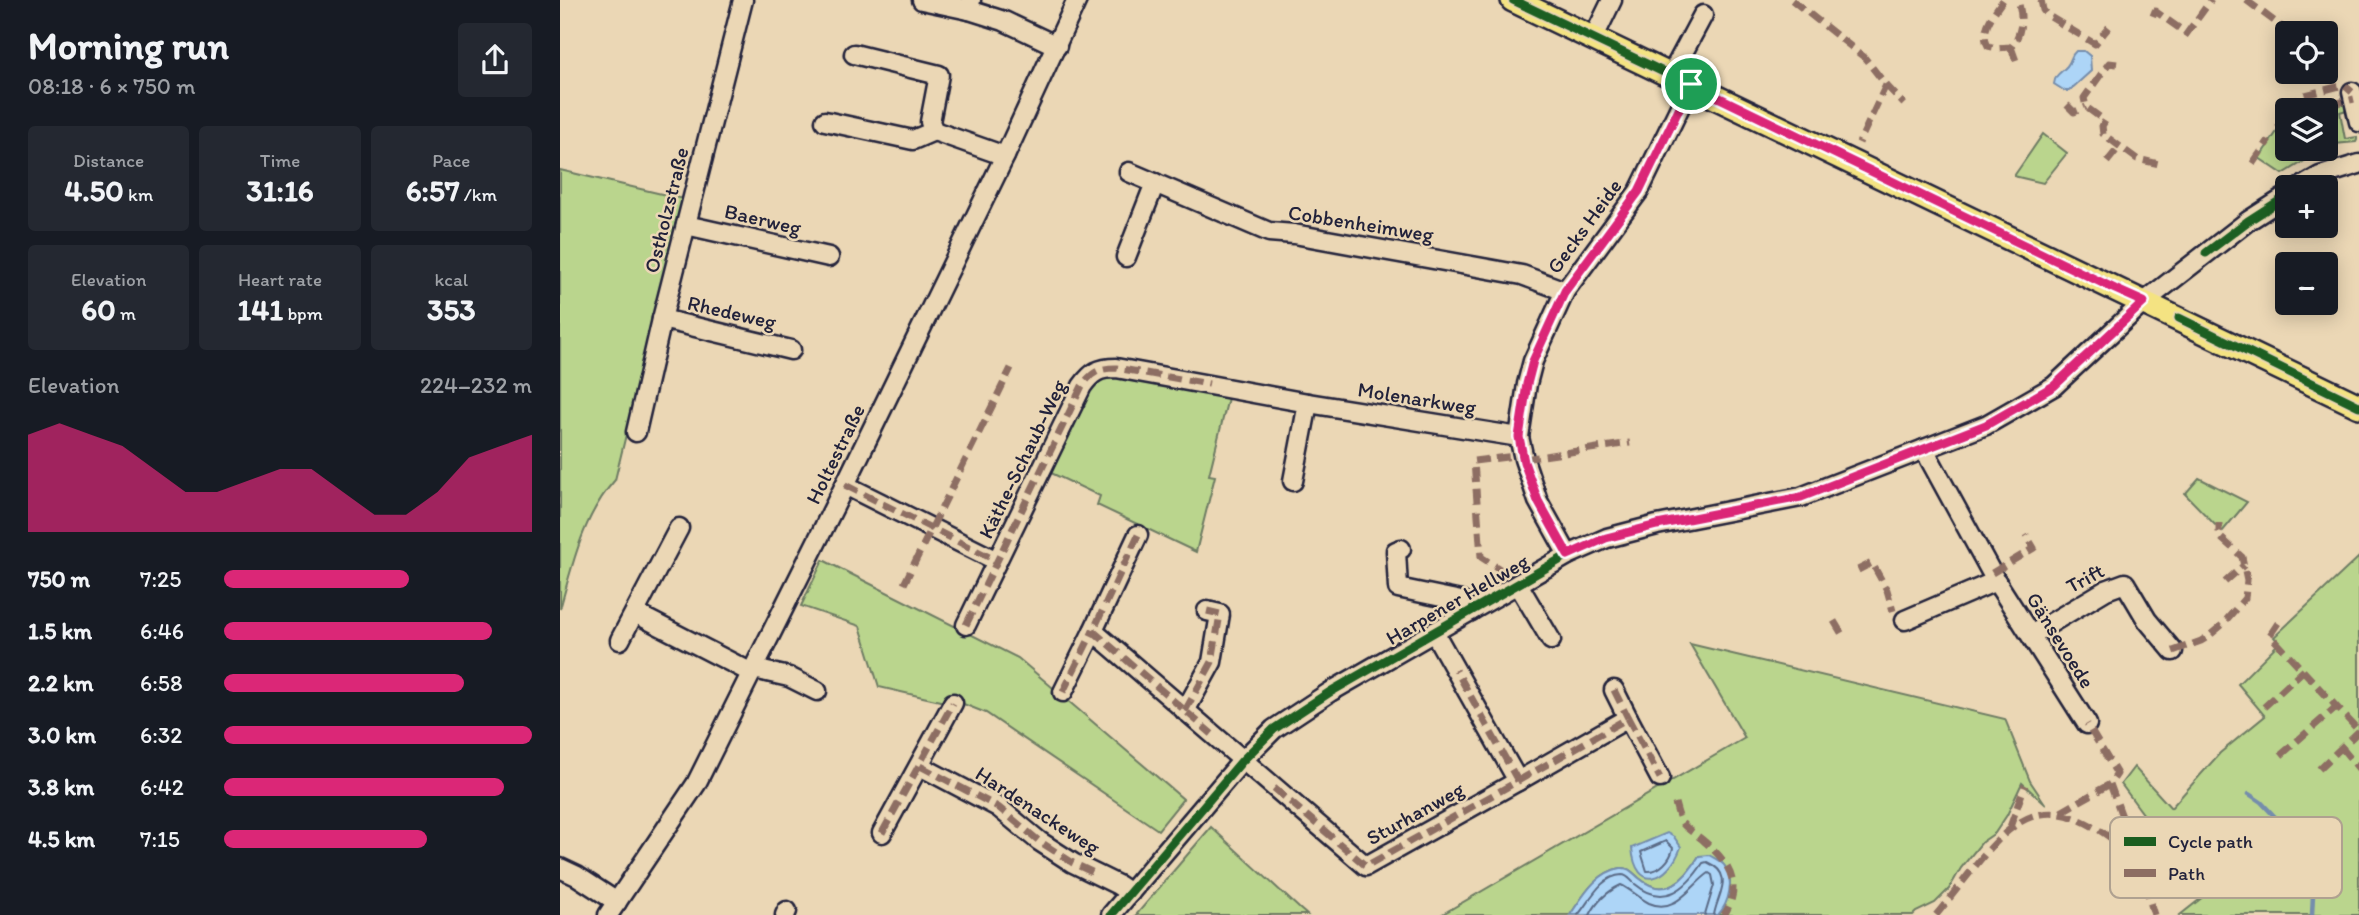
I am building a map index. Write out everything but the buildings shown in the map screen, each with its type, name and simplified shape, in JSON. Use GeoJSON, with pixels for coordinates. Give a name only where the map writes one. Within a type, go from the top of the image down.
{"type":"FeatureCollection","features":[{"type":"Feature","properties":{"kind":"main road"},"geometry":{"type":"LineString","coordinates":[[1513,0],[2359,406]]}},
{"type":"Feature","properties":{"kind":"street","name":"Ostholzstraße"},"geometry":{"type":"LineString","coordinates":[[636,432],[743,0]]}},
{"type":"Feature","properties":{"kind":"street"},"geometry":{"type":"LineString","coordinates":[[922,0],[970,5],[1057,46]]}},
{"type":"Feature","properties":{"kind":"street","name":"Holtestraße"},"geometry":{"type":"LineString","coordinates":[[612,908],[696,784],[1005,156],[1077,0]]}},
{"type":"Feature","properties":{"kind":"street"},"geometry":{"type":"LineString","coordinates":[[1593,39],[1612,0]]}},
{"type":"Feature","properties":{"kind":"street","name":"Gecks Heide"},"geometry":{"type":"LineString","coordinates":[[1568,555],[1530,482],[1519,437],[1527,384],[1533,361],[1565,291],[1639,191],[1703,15]]}},
{"type":"Feature","properties":{"kind":"street"},"geometry":{"type":"LineString","coordinates":[[854,54],[939,75],[930,122],[934,131]]}},
{"type":"Feature","properties":{"kind":"street"},"geometry":{"type":"LineString","coordinates":[[2352,92],[2359,122]]}},
{"type":"Feature","properties":{"kind":"street"},"geometry":{"type":"LineString","coordinates":[[825,121],[913,140],[934,131],[1005,156]]}},
{"type":"Feature","properties":{"kind":"street"},"geometry":{"type":"LineString","coordinates":[[2323,175],[2359,164]]}},
{"type":"Feature","properties":{"kind":"street","name":"Cobbenheimweg"},"geometry":{"type":"LineString","coordinates":[[1129,172],[1269,232],[1294,234],[1509,272],[1565,291]]}},
{"type":"Feature","properties":{"kind":"street"},"geometry":{"type":"LineString","coordinates":[[1126,257],[1155,183]]}},
{"type":"Feature","properties":{"kind":"street","name":"Harpener Hellweg"},"geometry":{"type":"LineString","coordinates":[[1111,915],[1242,761],[1274,729],[1330,692],[1568,555],[1606,538],[1801,497],[1986,425],[2054,386],[2144,302],[2275,203]]}},
{"type":"Feature","properties":{"kind":"street","name":"Baerweg"},"geometry":{"type":"LineString","coordinates":[[686,225],[829,257]]}},
{"type":"Feature","properties":{"kind":"street","name":"Rhedeweg"},"geometry":{"type":"LineString","coordinates":[[662,319],[791,350]]}},
{"type":"Feature","properties":{"kind":"street","name":"Käthe-Schaub-Weg"},"geometry":{"type":"LineString","coordinates":[[966,625],[1090,374],[1102,368],[1116,368],[1209,384]]}},
{"type":"Feature","properties":{"kind":"street","name":"Molenarkweg"},"geometry":{"type":"LineString","coordinates":[[1209,384],[1519,437]]}},
{"type":"Feature","properties":{"kind":"street"},"geometry":{"type":"LineString","coordinates":[[1293,481],[1308,403]]}},
{"type":"Feature","properties":{"kind":"street","name":"Gänsevoede"},"geometry":{"type":"LineString","coordinates":[[1924,449],[1996,581],[2087,724]]}},
{"type":"Feature","properties":{"kind":"street","name":"Käthe-Schaub-Weg"},"geometry":{"type":"LineString","coordinates":[[845,485],[997,561]]}},
{"type":"Feature","properties":{"kind":"street"},"geometry":{"type":"LineString","coordinates":[[620,640],[679,528]]}},
{"type":"Feature","properties":{"kind":"street"},"geometry":{"type":"LineString","coordinates":[[1063,692],[1138,535]]}},
{"type":"Feature","properties":{"kind":"street"},"geometry":{"type":"LineString","coordinates":[[1401,548],[1396,551],[1398,588],[1461,601],[1471,611]]}},
{"type":"Feature","properties":{"kind":"street"},"geometry":{"type":"LineString","coordinates":[[1905,621],[1996,581]]}},
{"type":"Feature","properties":{"kind":"street"},"geometry":{"type":"LineString","coordinates":[[1518,583],[1552,640]]}},
{"type":"Feature","properties":{"kind":"street","name":"Trift"},"geometry":{"type":"LineString","coordinates":[[2031,635],[2106,590],[2125,583],[2147,620],[2173,651]]}},
{"type":"Feature","properties":{"kind":"street"},"geometry":{"type":"LineString","coordinates":[[1185,711],[1212,662],[1220,614],[1207,611]]}},
{"type":"Feature","properties":{"kind":"street"},"geometry":{"type":"LineString","coordinates":[[635,613],[753,671],[789,677],[817,691]]}},
{"type":"Feature","properties":{"kind":"street"},"geometry":{"type":"LineString","coordinates":[[1093,631],[1242,761]]}},
{"type":"Feature","properties":{"kind":"street"},"geometry":{"type":"LineString","coordinates":[[1434,632],[1518,781]]}},
{"type":"Feature","properties":{"kind":"street"},"geometry":{"type":"LineString","coordinates":[[1614,690],[1660,778]]}},
{"type":"Feature","properties":{"kind":"street"},"geometry":{"type":"LineString","coordinates":[[882,833],[953,703]]}},
{"type":"Feature","properties":{"kind":"street","name":"Sturhanweg"},"geometry":{"type":"LineString","coordinates":[[1242,761],[1366,866],[1628,718]]}},
{"type":"Feature","properties":{"kind":"street","name":"Hardenackeweg"},"geometry":{"type":"LineString","coordinates":[[920,766],[998,807],[1039,841],[1129,893]]}},
{"type":"Feature","properties":{"kind":"street"},"geometry":{"type":"LineString","coordinates":[[560,868],[577,876],[612,908]]}},
{"type":"Feature","properties":{"kind":"green space"},"geometry":{"type":"Polygon","coordinates":[[[2348,103],[2350,109],[2340,112],[2345,139],[2357,137],[2356,142],[2338,144],[2338,105],[2348,103]]]}},
{"type":"Feature","properties":{"kind":"green space"},"geometry":{"type":"Polygon","coordinates":[[[2043,134],[2067,153],[2043,183],[2014,176],[2043,134]]]}},
{"type":"Feature","properties":{"kind":"green space"},"geometry":{"type":"Polygon","coordinates":[[[2275,135],[2275,161],[2304,161],[2283,174],[2259,158],[2275,135]]]}},
{"type":"Feature","properties":{"kind":"green space"},"geometry":{"type":"Polygon","coordinates":[[[560,170],[683,199],[615,480],[587,525],[560,609],[560,170]]]}},
{"type":"Feature","properties":{"kind":"green space"},"geometry":{"type":"Polygon","coordinates":[[[1104,372],[1228,398],[1209,475],[1215,476],[1196,552],[1097,505],[1100,496],[1049,472],[1094,378],[1104,372]]]}},
{"type":"Feature","properties":{"kind":"green space"},"geometry":{"type":"Polygon","coordinates":[[[2199,478],[2247,502],[2222,532],[2185,494],[2199,478]]]}},
{"type":"Feature","properties":{"kind":"green space"},"geometry":{"type":"Polygon","coordinates":[[[2359,557],[2359,915],[2180,915],[2201,898],[2342,898],[2342,817],[2145,817],[2121,784],[2134,767],[2171,808],[2220,753],[2265,716],[2238,684],[2279,643],[2274,637],[2359,557]]]}},
{"type":"Feature","properties":{"kind":"green space"},"geometry":{"type":"Polygon","coordinates":[[[823,560],[1018,658],[1183,799],[1158,830],[986,713],[951,699],[949,703],[879,687],[860,626],[801,606],[823,560]]]}},
{"type":"Feature","properties":{"kind":"green space"},"geometry":{"type":"Polygon","coordinates":[[[1690,644],[2005,719],[2030,781],[2046,805],[2022,783],[1995,833],[1982,842],[1961,868],[1949,889],[1935,903],[1913,915],[1718,915],[1729,891],[1730,877],[1721,862],[1711,857],[1699,856],[1681,879],[1666,887],[1648,884],[1626,868],[1612,870],[1591,886],[1570,915],[1441,915],[1745,738],[1690,644]]]}},
{"type":"Feature","properties":{"kind":"green space"},"geometry":{"type":"Polygon","coordinates":[[[1211,827],[1299,908],[1307,915],[1136,915],[1211,827]]]}},
{"type":"Feature","properties":{"kind":"water"},"geometry":{"type":"Polygon","coordinates":[[[2076,51],[2084,51],[2090,56],[2091,71],[2069,91],[2065,91],[2054,84],[2076,51]]]}},
{"type":"Feature","properties":{"kind":"water"},"geometry":{"type":"Polygon","coordinates":[[[1667,833],[1674,837],[1681,847],[1676,859],[1661,874],[1646,877],[1635,863],[1632,848],[1667,833]]]}},
{"type":"Feature","properties":{"kind":"water"},"geometry":{"type":"Polygon","coordinates":[[[1709,855],[1723,864],[1729,877],[1728,898],[1718,915],[1570,915],[1591,886],[1612,870],[1626,868],[1648,884],[1666,887],[1681,879],[1699,856],[1709,855]]]}},
{"type":"Feature","properties":{"kind":"waterway"},"geometry":{"type":"LineString","coordinates":[[2249,794],[2275,817]]}},
{"type":"Feature","properties":{"kind":"waterway"},"geometry":{"type":"LineString","coordinates":[[2312,915],[2313,898]]}},
{"type":"Feature","properties":{"kind":"marked path"},"geometry":{"type":"LineString","coordinates":[[1792,0],[1864,57],[1886,85],[1859,143]]}},
{"type":"Feature","properties":{"kind":"marked path"},"geometry":{"type":"LineString","coordinates":[[2003,0],[1986,28],[1988,46],[2011,47],[2015,42],[2021,26],[2019,4]]}},
{"type":"Feature","properties":{"kind":"marked path"},"geometry":{"type":"LineString","coordinates":[[2041,0],[2047,15],[2095,44],[2109,27]]}},
{"type":"Feature","properties":{"kind":"marked path"},"geometry":{"type":"LineString","coordinates":[[2185,36],[2211,0]]}},
{"type":"Feature","properties":{"kind":"marked path"},"geometry":{"type":"LineString","coordinates":[[2246,0],[2275,22]]}},
{"type":"Feature","properties":{"kind":"marked path"},"geometry":{"type":"LineString","coordinates":[[2153,16],[2155,11],[2186,33]]}},
{"type":"Feature","properties":{"kind":"marked path"},"geometry":{"type":"LineString","coordinates":[[2011,47],[2016,61]]}},
{"type":"Feature","properties":{"kind":"marked path"},"geometry":{"type":"LineString","coordinates":[[2117,64],[2109,63],[2084,98],[2086,107],[2105,121],[2102,126],[2103,134],[2137,159],[2164,165]]}},
{"type":"Feature","properties":{"kind":"marked path"},"geometry":{"type":"LineString","coordinates":[[1886,85],[1904,104]]}},
{"type":"Feature","properties":{"kind":"marked path"},"geometry":{"type":"LineString","coordinates":[[2300,98],[2344,85],[2352,92]]}},
{"type":"Feature","properties":{"kind":"marked path"},"geometry":{"type":"LineString","coordinates":[[2338,103],[2354,99]]}},
{"type":"Feature","properties":{"kind":"marked path"},"geometry":{"type":"LineString","coordinates":[[2067,105],[2074,112],[2086,107]]}},
{"type":"Feature","properties":{"kind":"marked path"},"geometry":{"type":"LineString","coordinates":[[2253,163],[2269,140]]}},
{"type":"Feature","properties":{"kind":"marked path"},"geometry":{"type":"LineString","coordinates":[[2107,162],[2120,146]]}},
{"type":"Feature","properties":{"kind":"marked path"},"geometry":{"type":"LineString","coordinates":[[904,584],[1011,368]]}},
{"type":"Feature","properties":{"kind":"marked path"},"geometry":{"type":"LineString","coordinates":[[966,625],[1082,386],[1089,377],[1100,370],[1116,368],[1209,384]]}},
{"type":"Feature","properties":{"kind":"marked path"},"geometry":{"type":"LineString","coordinates":[[1524,459],[1630,443]]}},
{"type":"Feature","properties":{"kind":"marked path"},"geometry":{"type":"LineString","coordinates":[[1506,573],[1481,557],[1474,461],[1523,455]]}},
{"type":"Feature","properties":{"kind":"marked path"},"geometry":{"type":"LineString","coordinates":[[845,485],[997,561]]}},
{"type":"Feature","properties":{"kind":"marked path"},"geometry":{"type":"LineString","coordinates":[[2173,651],[2209,636],[2245,598],[2247,580],[2242,557],[2219,536],[2219,523]]}},
{"type":"Feature","properties":{"kind":"marked path"},"geometry":{"type":"LineString","coordinates":[[1138,535],[1093,631],[1212,734]]}},
{"type":"Feature","properties":{"kind":"marked path"},"geometry":{"type":"LineString","coordinates":[[1992,573],[2034,548],[2026,535]]}},
{"type":"Feature","properties":{"kind":"marked path"},"geometry":{"type":"LineString","coordinates":[[1858,570],[1872,563],[1887,590],[1893,611]]}},
{"type":"Feature","properties":{"kind":"marked path"},"geometry":{"type":"LineString","coordinates":[[2225,582],[2244,565]]}},
{"type":"Feature","properties":{"kind":"marked path"},"geometry":{"type":"LineString","coordinates":[[1185,711],[1212,662],[1220,614],[1207,611]]}},
{"type":"Feature","properties":{"kind":"marked path"},"geometry":{"type":"LineString","coordinates":[[1834,621],[1843,636]]}},
{"type":"Feature","properties":{"kind":"marked path"},"geometry":{"type":"LineString","coordinates":[[2278,623],[2270,635],[2359,731]]}},
{"type":"Feature","properties":{"kind":"marked path"},"geometry":{"type":"LineString","coordinates":[[1063,692],[1093,631]]}},
{"type":"Feature","properties":{"kind":"marked path"},"geometry":{"type":"LineString","coordinates":[[1274,788],[1366,866],[1518,781],[1456,670]]}},
{"type":"Feature","properties":{"kind":"marked path"},"geometry":{"type":"LineString","coordinates":[[2264,707],[2304,670]]}},
{"type":"Feature","properties":{"kind":"marked path"},"geometry":{"type":"LineString","coordinates":[[1614,690],[1628,718]]}},
{"type":"Feature","properties":{"kind":"marked path"},"geometry":{"type":"LineString","coordinates":[[882,833],[953,703]]}},
{"type":"Feature","properties":{"kind":"marked path"},"geometry":{"type":"LineString","coordinates":[[2281,755],[2337,706]]}},
{"type":"Feature","properties":{"kind":"marked path"},"geometry":{"type":"LineString","coordinates":[[1518,781],[1628,718],[1660,778]]}},
{"type":"Feature","properties":{"kind":"marked path"},"geometry":{"type":"LineString","coordinates":[[2061,812],[2110,784],[2117,774],[2087,724]]}},
{"type":"Feature","properties":{"kind":"marked path"},"geometry":{"type":"LineString","coordinates":[[2319,769],[2359,731]]}},
{"type":"Feature","properties":{"kind":"marked path"},"geometry":{"type":"LineString","coordinates":[[2341,747],[2359,769]]}},
{"type":"Feature","properties":{"kind":"marked path"},"geometry":{"type":"LineString","coordinates":[[920,766],[998,807],[1039,841],[1094,873]]}},
{"type":"Feature","properties":{"kind":"marked path"},"geometry":{"type":"LineString","coordinates":[[2110,784],[2122,817]]}},
{"type":"Feature","properties":{"kind":"marked path"},"geometry":{"type":"LineString","coordinates":[[2010,827],[2025,785]]}},
{"type":"Feature","properties":{"kind":"marked path"},"geometry":{"type":"LineString","coordinates":[[1675,803],[1683,824],[1714,850],[1731,876],[1733,894],[1724,915]]}},
{"type":"Feature","properties":{"kind":"marked path"},"geometry":{"type":"LineString","coordinates":[[1936,915],[2002,836],[2023,820],[2046,814],[2071,817],[2110,839]]}},
{"type":"Feature","properties":{"kind":"marked path"},"geometry":{"type":"LineString","coordinates":[[2149,898],[2154,915]]}},
{"type":"Feature","properties":{"kind":"cycle path"},"geometry":{"type":"LineString","coordinates":[[1513,0],[2144,302]]}},
{"type":"Feature","properties":{"kind":"cycle path"},"geometry":{"type":"LineString","coordinates":[[2206,253],[2275,204]]}},
{"type":"Feature","properties":{"kind":"cycle path"},"geometry":{"type":"LineString","coordinates":[[2179,318],[2359,406]]}},
{"type":"Feature","properties":{"kind":"cycle path"},"geometry":{"type":"LineString","coordinates":[[1111,915],[1242,761],[1274,729],[1330,692],[1568,555],[1607,538],[1657,525],[1801,497],[1986,425],[2021,407]]}},
{"type":"Feature","properties":{"kind":"route"},"geometry":{"type":"LineString","coordinates":[[1691,84],[2144,302],[2054,386],[1986,425],[1801,497],[1657,525],[1606,538],[1568,555],[1530,482],[1519,437],[1533,361],[1565,291],[1639,191],[1691,84]]}}]}
